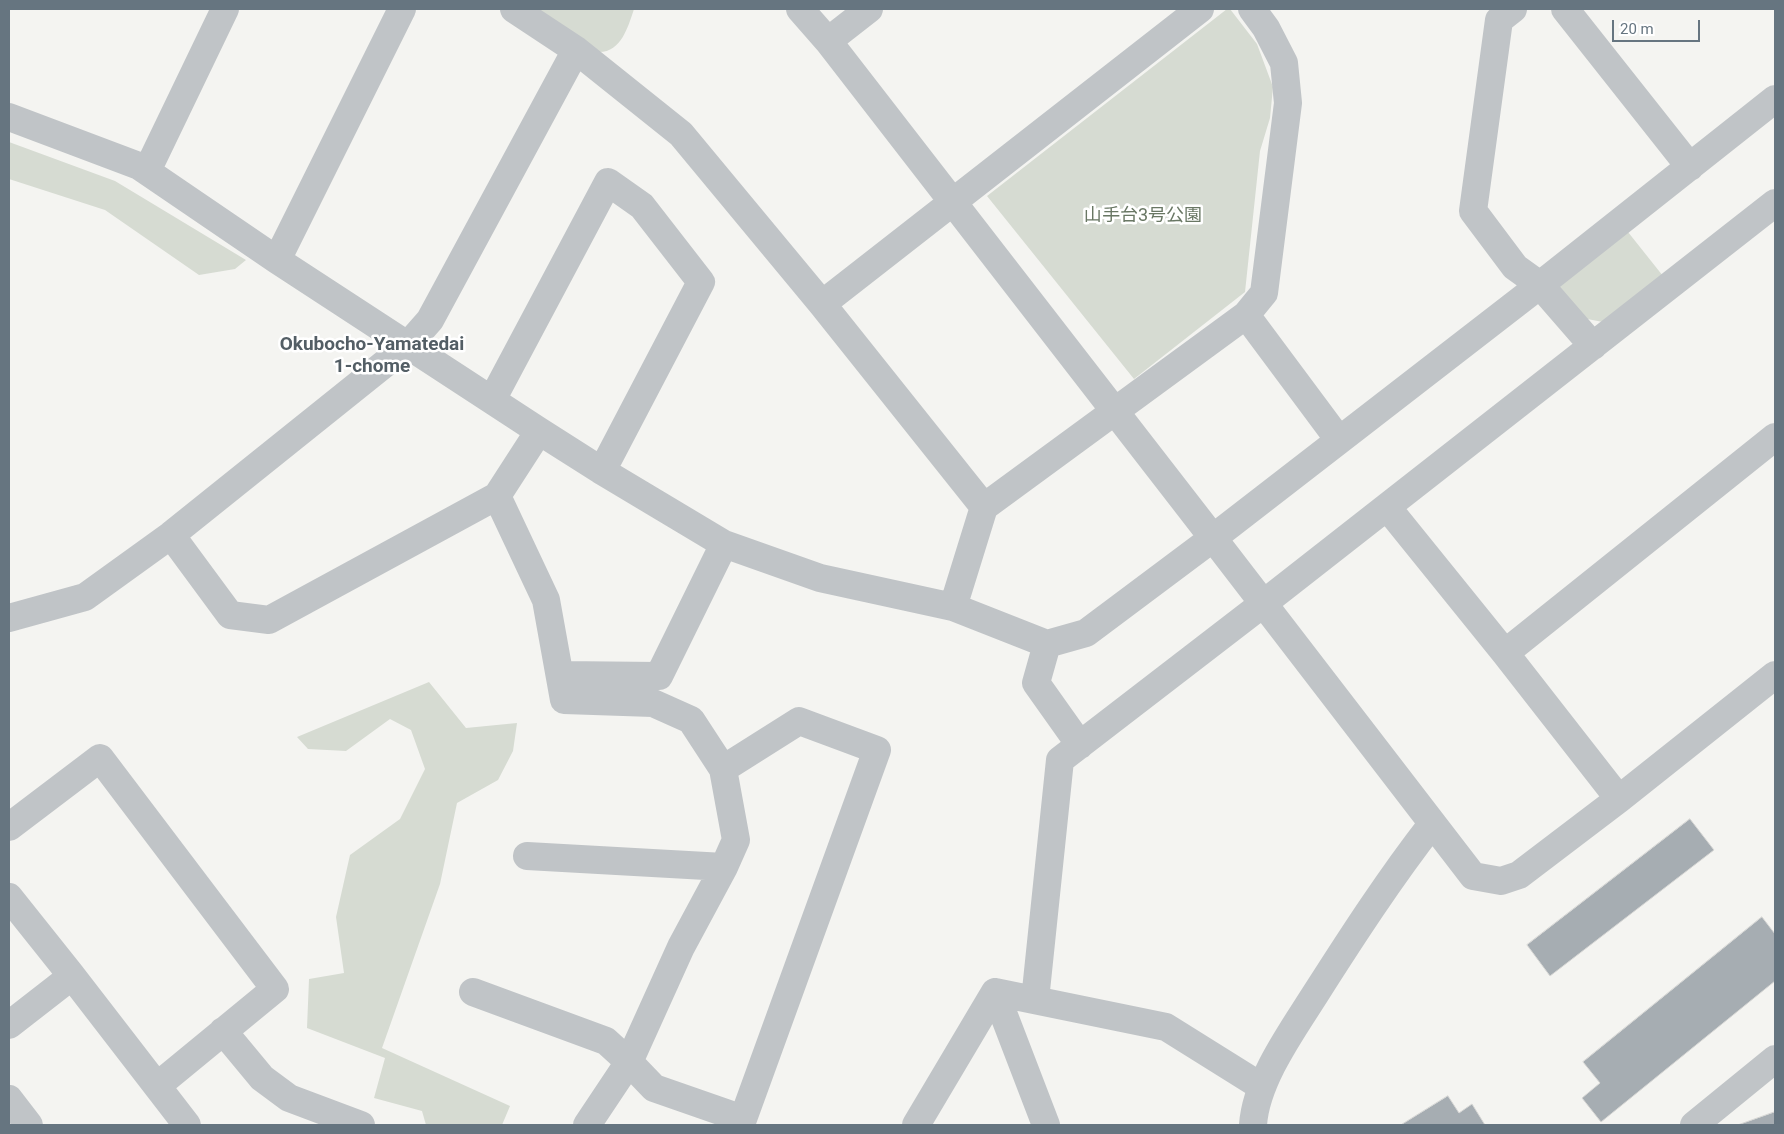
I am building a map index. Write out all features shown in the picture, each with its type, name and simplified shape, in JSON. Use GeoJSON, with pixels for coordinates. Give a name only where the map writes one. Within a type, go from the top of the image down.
{"type":"FeatureCollection","features":[{"type":"Feature","properties":{"kind":"street"},"geometry":{"type":"LineString","coordinates":[[147,171],[225,9]]}},
{"type":"Feature","properties":{"kind":"street"},"geometry":{"type":"LineString","coordinates":[[277,260],[402,9]]}},
{"type":"Feature","properties":{"kind":"street"},"geometry":{"type":"LineString","coordinates":[[514,9],[576,50],[681,134],[822,304],[984,507]]}},
{"type":"Feature","properties":{"kind":"street"},"geometry":{"type":"LineString","coordinates":[[800,9],[828,41],[1473,876],[1501,881],[1519,875],[1619,799],[1775,675]]}},
{"type":"Feature","properties":{"kind":"street"},"geometry":{"type":"LineString","coordinates":[[828,41],[869,9]]}},
{"type":"Feature","properties":{"kind":"street"},"geometry":{"type":"LineString","coordinates":[[822,304],[1200,9]]}},
{"type":"Feature","properties":{"kind":"street"},"geometry":{"type":"LineString","coordinates":[[953,607],[984,507],[1246,315],[1264,292],[1288,103],[1284,63],[1266,28],[1252,9]]}},
{"type":"Feature","properties":{"kind":"street"},"geometry":{"type":"LineString","coordinates":[[1513,9],[1499,20],[1473,211],[1515,267],[1540,285],[1593,346]]}},
{"type":"Feature","properties":{"kind":"street"},"geometry":{"type":"LineString","coordinates":[[1565,9],[1690,167]]}},
{"type":"Feature","properties":{"kind":"street"},"geometry":{"type":"LineString","coordinates":[[9,618],[85,597],[171,535],[408,345],[430,320],[576,50]]}},
{"type":"Feature","properties":{"kind":"street"},"geometry":{"type":"LineString","coordinates":[[9,118],[139,166],[277,260],[539,431],[724,544],[820,578],[953,607],[1047,644],[1086,634],[1540,285],[1775,99]]}},
{"type":"Feature","properties":{"kind":"street"},"geometry":{"type":"LineString","coordinates":[[492,400],[608,182],[642,206],[701,282],[602,471]]}},
{"type":"Feature","properties":{"kind":"street"},"geometry":{"type":"LineString","coordinates":[[1035,1000],[1060,760],[1264,604],[1775,203]]}},
{"type":"Feature","properties":{"kind":"street"},"geometry":{"type":"LineString","coordinates":[[1246,315],[1339,440]]}},
{"type":"Feature","properties":{"kind":"street"},"geometry":{"type":"LineString","coordinates":[[171,535],[230,615],[269,620],[497,496],[539,431]]}},
{"type":"Feature","properties":{"kind":"street"},"geometry":{"type":"LineString","coordinates":[[1505,653],[1775,437]]}},
{"type":"Feature","properties":{"kind":"street"},"geometry":{"type":"LineString","coordinates":[[497,496],[546,600],[564,700],[653,703],[691,720],[723,769],[736,840],[681,947],[629,1062],[587,1125]]}},
{"type":"Feature","properties":{"kind":"street"},"geometry":{"type":"LineString","coordinates":[[1387,507],[1505,653],[1619,799]]}},
{"type":"Feature","properties":{"kind":"street"},"geometry":{"type":"LineString","coordinates":[[560,674],[659,676],[724,544]]}},
{"type":"Feature","properties":{"kind":"street"},"geometry":{"type":"LineString","coordinates":[[1047,644],[1036,683],[1080,744]]}},
{"type":"Feature","properties":{"kind":"street"},"geometry":{"type":"LineString","coordinates":[[473,992],[606,1041],[654,1088],[743,1119],[877,750],[799,721],[723,769]]}},
{"type":"Feature","properties":{"kind":"street"},"geometry":{"type":"LineString","coordinates":[[9,827],[100,758],[275,989],[157,1086]]}},
{"type":"Feature","properties":{"kind":"street"},"geometry":{"type":"LineString","coordinates":[[1249,1125],[1262,1087],[1281,1048],[1344,948],[1401,864],[1432,824]]}},
{"type":"Feature","properties":{"kind":"street"},"geometry":{"type":"LineString","coordinates":[[527,856],[724,866]]}},
{"type":"Feature","properties":{"kind":"street"},"geometry":{"type":"LineString","coordinates":[[9,897],[187,1125]]}},
{"type":"Feature","properties":{"kind":"street"},"geometry":{"type":"LineString","coordinates":[[9,1025],[72,976]]}},
{"type":"Feature","properties":{"kind":"street"},"geometry":{"type":"LineString","coordinates":[[995,992],[1166,1027],[1262,1087]]}},
{"type":"Feature","properties":{"kind":"street"},"geometry":{"type":"LineString","coordinates":[[916,1125],[995,992]]}},
{"type":"Feature","properties":{"kind":"street"},"geometry":{"type":"LineString","coordinates":[[995,992],[1046,1125]]}},
{"type":"Feature","properties":{"kind":"street"},"geometry":{"type":"LineString","coordinates":[[223,1031],[262,1078],[289,1098],[361,1125]]}},
{"type":"Feature","properties":{"kind":"street"},"geometry":{"type":"LineString","coordinates":[[1694,1125],[1775,1059]]}},
{"type":"Feature","properties":{"kind":"street"},"geometry":{"type":"LineString","coordinates":[[9,1099],[29,1125]]}},
{"type":"Feature","properties":{"kind":"green space"},"geometry":{"type":"Polygon","coordinates":[[[531,9],[634,9],[626,31],[618,44],[606,51],[598,52],[531,9]]]}},
{"type":"Feature","properties":{"kind":"green space","name":"山手台3号公園"},"geometry":{"type":"Polygon","coordinates":[[[1227,9],[1230,9],[1257,44],[1273,87],[1270,118],[1260,151],[1245,292],[1134,379],[987,196],[1227,9]]]}},
{"type":"Feature","properties":{"kind":"green space"},"geometry":{"type":"Polygon","coordinates":[[[9,142],[115,181],[246,260],[235,269],[199,275],[105,210],[9,179],[9,142]]]}},
{"type":"Feature","properties":{"kind":"green space"},"geometry":{"type":"Polygon","coordinates":[[[1628,232],[1663,276],[1603,322],[1582,318],[1557,285],[1628,232]]]}},
{"type":"Feature","properties":{"kind":"green space"},"geometry":{"type":"Polygon","coordinates":[[[429,682],[466,728],[517,723],[513,751],[498,780],[457,803],[440,884],[382,1048],[510,1106],[502,1125],[426,1125],[422,1111],[374,1098],[385,1058],[307,1028],[309,979],[344,973],[336,917],[350,855],[400,819],[425,769],[411,730],[390,719],[346,751],[308,749],[297,737],[429,682]]]}},
{"type":"Feature","properties":{"kind":"building"},"geometry":{"type":"Polygon","coordinates":[[[1690,819],[1714,850],[1550,976],[1527,945],[1690,819]]]}},
{"type":"Feature","properties":{"kind":"building"},"geometry":{"type":"Polygon","coordinates":[[[1762,917],[1775,934],[1775,981],[1601,1122],[1582,1098],[1600,1083],[1583,1062],[1762,917]]]}},
{"type":"Feature","properties":{"kind":"building"},"geometry":{"type":"Polygon","coordinates":[[[1448,1096],[1459,1113],[1472,1104],[1485,1125],[1401,1125],[1448,1096]]]}},
{"type":"Feature","properties":{"kind":"building"},"geometry":{"type":"Polygon","coordinates":[[[1775,1112],[1775,1125],[1738,1125],[1775,1112]]]}},
{"type":"Feature","properties":{"kind":"district","name":"Okubocho-Yamatedai 1-chome"},"geometry":{"type":"Point","coordinates":[372,356]}}]}
